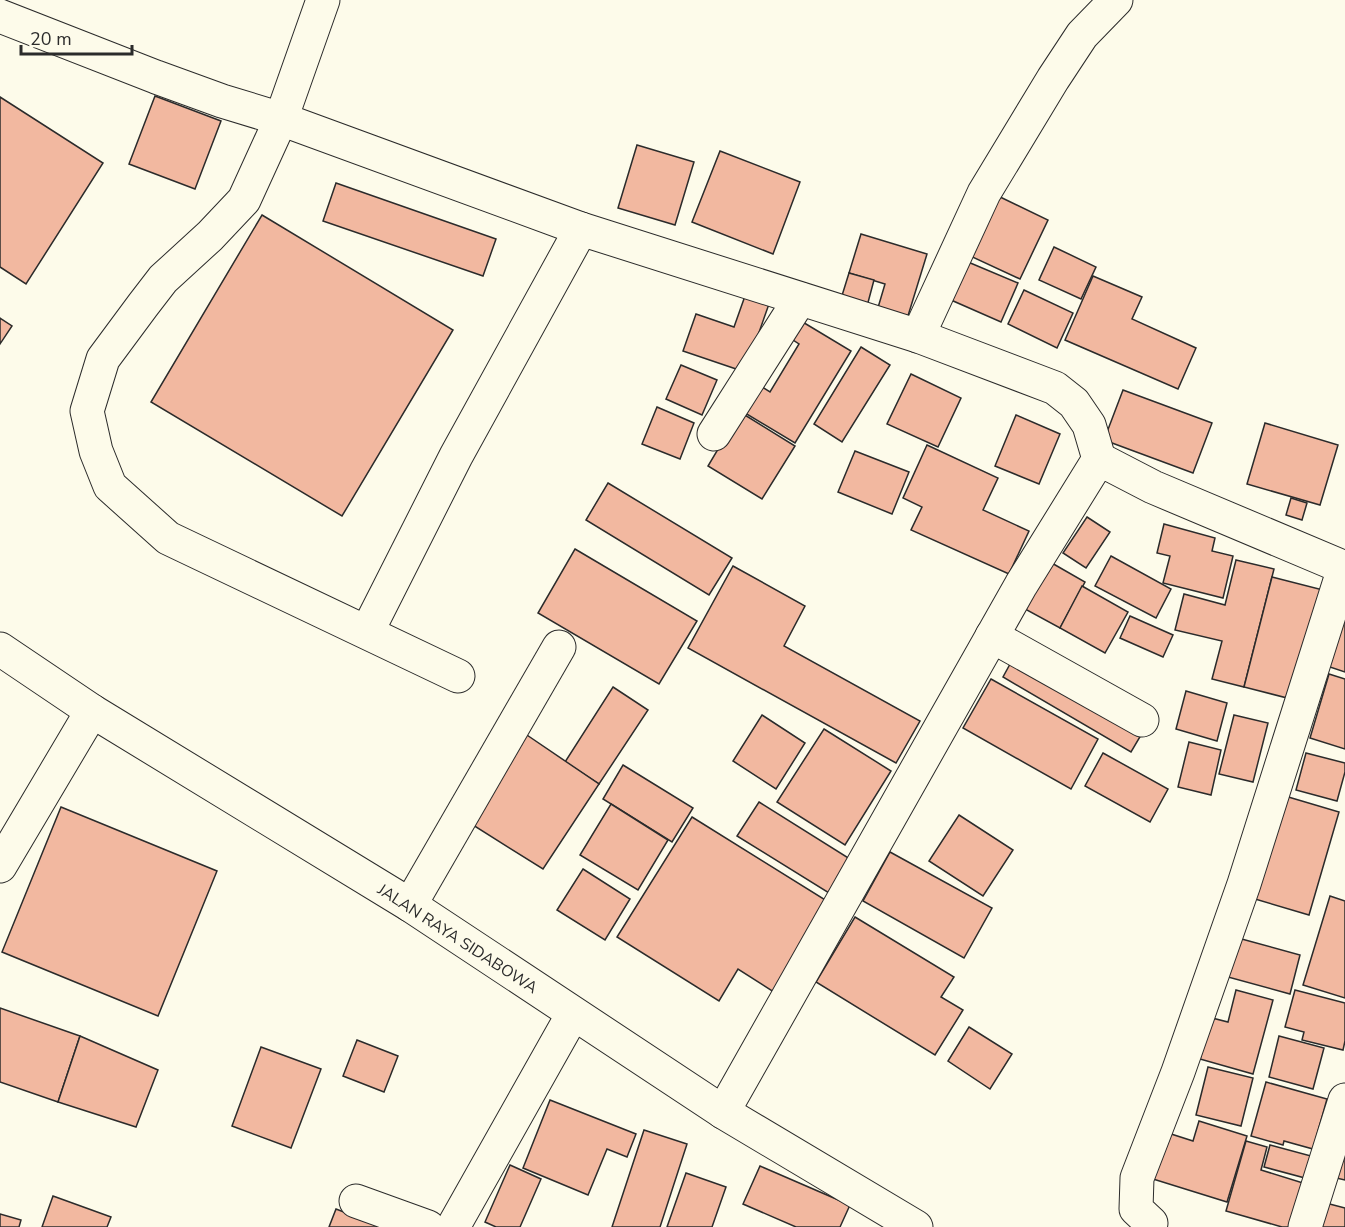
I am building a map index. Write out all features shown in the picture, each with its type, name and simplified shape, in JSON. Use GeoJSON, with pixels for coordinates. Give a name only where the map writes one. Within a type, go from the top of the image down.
{"type":"FeatureCollection","features":[{"type":"Feature","properties":{"kind":"main road"},"geometry":{"type":"LineString","coordinates":[[323,0],[281,119],[244,200],[210,236],[163,279],[103,359],[87,411],[96,451],[111,486],[168,538],[458,676]]}},
{"type":"Feature","properties":{"kind":"main road"},"geometry":{"type":"LineString","coordinates":[[918,336],[984,194],[1082,35],[1116,0]]}},
{"type":"Feature","properties":{"kind":"main road"},"geometry":{"type":"LineString","coordinates":[[0,16],[156,77],[281,119],[581,230],[918,336],[1055,388],[1074,403],[1089,425],[1099,459],[1153,487],[1345,568],[1244,884],[1178,1072],[1137,1178],[1136,1209],[1155,1226]]}},
{"type":"Feature","properties":{"kind":"main road"},"geometry":{"type":"LineString","coordinates":[[367,632],[456,456],[581,230]]}},
{"type":"Feature","properties":{"kind":"main road"},"geometry":{"type":"LineString","coordinates":[[714,434],[800,299]]}},
{"type":"Feature","properties":{"kind":"main road"},"geometry":{"type":"LineString","coordinates":[[723,1112],[992,636],[1099,459]]}},
{"type":"Feature","properties":{"kind":"main road"},"geometry":{"type":"LineString","coordinates":[[992,636],[1143,720]]}},
{"type":"Feature","properties":{"kind":"main road"},"geometry":{"type":"LineString","coordinates":[[410,905],[559,647]]}},
{"type":"Feature","properties":{"kind":"main road","name":"JALAN RAYA SIDABOWA"},"geometry":{"type":"LineString","coordinates":[[0,649],[92,711],[410,905],[723,1112],[916,1227]]}},
{"type":"Feature","properties":{"kind":"main road"},"geometry":{"type":"LineString","coordinates":[[0,866],[92,711]]}},
{"type":"Feature","properties":{"kind":"main road"},"geometry":{"type":"LineString","coordinates":[[453,1227],[573,1014]]}},
{"type":"Feature","properties":{"kind":"main road"},"geometry":{"type":"LineString","coordinates":[[1305,1227],[1345,1100]]}},
{"type":"Feature","properties":{"kind":"main road"},"geometry":{"type":"LineString","coordinates":[[356,1201],[429,1227]]}},
{"type":"Feature","properties":{"kind":"building"},"geometry":{"type":"Polygon","coordinates":[[[155,96],[221,121],[195,189],[129,164],[155,96]]]}},
{"type":"Feature","properties":{"kind":"building"},"geometry":{"type":"Polygon","coordinates":[[[0,97],[103,163],[26,284],[0,267],[0,97]]]}},
{"type":"Feature","properties":{"kind":"building"},"geometry":{"type":"Polygon","coordinates":[[[637,145],[694,162],[675,225],[618,208],[637,145]]]}},
{"type":"Feature","properties":{"kind":"building"},"geometry":{"type":"Polygon","coordinates":[[[720,151],[800,182],[773,254],[692,222],[720,151]]]}},
{"type":"Feature","properties":{"kind":"building"},"geometry":{"type":"Polygon","coordinates":[[[336,183],[496,239],[483,276],[323,221],[336,183]]]}},
{"type":"Feature","properties":{"kind":"building"},"geometry":{"type":"Polygon","coordinates":[[[996,195],[1048,220],[1020,279],[968,255],[996,195]]]}},
{"type":"Feature","properties":{"kind":"building"},"geometry":{"type":"Polygon","coordinates":[[[262,215],[453,330],[342,516],[151,402],[262,215]]]}},
{"type":"Feature","properties":{"kind":"building"},"geometry":{"type":"Polygon","coordinates":[[[861,234],[927,254],[907,319],[877,311],[885,284],[849,273],[861,234]]]}},
{"type":"Feature","properties":{"kind":"building"},"geometry":{"type":"Polygon","coordinates":[[[1054,247],[1096,267],[1081,299],[1039,280],[1054,247]]]}},
{"type":"Feature","properties":{"kind":"building"},"geometry":{"type":"Polygon","coordinates":[[[968,262],[1018,283],[1001,322],[951,300],[968,262]]]}},
{"type":"Feature","properties":{"kind":"building"},"geometry":{"type":"Polygon","coordinates":[[[849,273],[874,280],[866,310],[840,302],[849,273]]]}},
{"type":"Feature","properties":{"kind":"building"},"geometry":{"type":"Polygon","coordinates":[[[1093,276],[1142,297],[1132,319],[1196,348],[1178,389],[1065,340],[1093,276]]]}},
{"type":"Feature","properties":{"kind":"building"},"geometry":{"type":"Polygon","coordinates":[[[1024,290],[1073,313],[1057,348],[1008,324],[1024,290]]]}},
{"type":"Feature","properties":{"kind":"building"},"geometry":{"type":"Polygon","coordinates":[[[745,296],[769,304],[745,372],[683,351],[696,314],[734,327],[745,296]]]}},
{"type":"Feature","properties":{"kind":"building"},"geometry":{"type":"Polygon","coordinates":[[[0,318],[12,326],[0,344],[0,318]]]}},
{"type":"Feature","properties":{"kind":"building"},"geometry":{"type":"Polygon","coordinates":[[[801,321],[851,351],[795,443],[740,410],[756,383],[770,392],[799,344],[790,338],[801,321]]]}},
{"type":"Feature","properties":{"kind":"building"},"geometry":{"type":"Polygon","coordinates":[[[861,347],[890,365],[842,442],[814,424],[861,347]]]}},
{"type":"Feature","properties":{"kind":"building"},"geometry":{"type":"Polygon","coordinates":[[[681,365],[717,380],[702,415],[666,399],[681,365]]]}},
{"type":"Feature","properties":{"kind":"building"},"geometry":{"type":"Polygon","coordinates":[[[911,374],[961,398],[938,447],[887,424],[911,374]]]}},
{"type":"Feature","properties":{"kind":"building"},"geometry":{"type":"Polygon","coordinates":[[[1123,390],[1212,423],[1193,473],[1104,440],[1123,390]]]}},
{"type":"Feature","properties":{"kind":"building"},"geometry":{"type":"Polygon","coordinates":[[[657,407],[694,423],[680,459],[642,444],[657,407]]]}},
{"type":"Feature","properties":{"kind":"building"},"geometry":{"type":"Polygon","coordinates":[[[740,412],[795,446],[762,499],[708,466],[740,412]]]}},
{"type":"Feature","properties":{"kind":"building"},"geometry":{"type":"Polygon","coordinates":[[[1016,415],[1060,434],[1039,484],[995,466],[1016,415]]]}},
{"type":"Feature","properties":{"kind":"building"},"geometry":{"type":"Polygon","coordinates":[[[1265,423],[1338,445],[1320,505],[1247,484],[1265,423]]]}},
{"type":"Feature","properties":{"kind":"building"},"geometry":{"type":"Polygon","coordinates":[[[927,445],[998,478],[983,510],[1029,531],[1009,574],[911,530],[922,507],[903,498],[927,445]]]}},
{"type":"Feature","properties":{"kind":"building"},"geometry":{"type":"Polygon","coordinates":[[[855,451],[909,472],[892,514],[838,492],[855,451]]]}},
{"type":"Feature","properties":{"kind":"building"},"geometry":{"type":"Polygon","coordinates":[[[608,483],[732,558],[709,595],[586,520],[608,483]]]}},
{"type":"Feature","properties":{"kind":"building"},"geometry":{"type":"Polygon","coordinates":[[[1291,498],[1307,503],[1302,520],[1286,515],[1291,498]]]}},
{"type":"Feature","properties":{"kind":"building"},"geometry":{"type":"Polygon","coordinates":[[[1087,517],[1110,532],[1086,568],[1063,553],[1087,517]]]}},
{"type":"Feature","properties":{"kind":"building"},"geometry":{"type":"Polygon","coordinates":[[[1164,524],[1215,538],[1212,551],[1233,556],[1223,598],[1163,583],[1170,556],[1157,553],[1164,524]]]}},
{"type":"Feature","properties":{"kind":"building"},"geometry":{"type":"Polygon","coordinates":[[[575,549],[697,621],[659,684],[538,613],[575,549]]]}},
{"type":"Feature","properties":{"kind":"building"},"geometry":{"type":"Polygon","coordinates":[[[1111,556],[1171,589],[1156,618],[1095,586],[1111,556]]]}},
{"type":"Feature","properties":{"kind":"building"},"geometry":{"type":"Polygon","coordinates":[[[1236,560],[1274,569],[1244,687],[1212,679],[1222,641],[1175,630],[1184,594],[1225,605],[1236,560]]]}},
{"type":"Feature","properties":{"kind":"building"},"geometry":{"type":"Polygon","coordinates":[[[1050,562],[1085,582],[1060,628],[1025,609],[1050,562]]]}},
{"type":"Feature","properties":{"kind":"building"},"geometry":{"type":"Polygon","coordinates":[[[733,566],[805,606],[784,646],[920,721],[896,763],[688,648],[733,566]]]}},
{"type":"Feature","properties":{"kind":"building"},"geometry":{"type":"Polygon","coordinates":[[[1272,577],[1323,590],[1295,700],[1244,687],[1272,577]]]}},
{"type":"Feature","properties":{"kind":"building"},"geometry":{"type":"Polygon","coordinates":[[[1082,586],[1128,612],[1105,653],[1060,628],[1082,586]]]}},
{"type":"Feature","properties":{"kind":"building"},"geometry":{"type":"Polygon","coordinates":[[[1345,593],[1345,672],[1321,664],[1345,593]]]}},
{"type":"Feature","properties":{"kind":"building"},"geometry":{"type":"Polygon","coordinates":[[[1130,616],[1173,635],[1163,657],[1120,638],[1130,616]]]}},
{"type":"Feature","properties":{"kind":"building"},"geometry":{"type":"Polygon","coordinates":[[[1015,655],[1144,730],[1131,752],[1003,677],[1015,655]]]}},
{"type":"Feature","properties":{"kind":"building"},"geometry":{"type":"Polygon","coordinates":[[[1329,674],[1345,679],[1345,749],[1310,738],[1329,674]]]}},
{"type":"Feature","properties":{"kind":"building"},"geometry":{"type":"Polygon","coordinates":[[[991,679],[1098,739],[1071,789],[963,728],[991,679]]]}},
{"type":"Feature","properties":{"kind":"building"},"geometry":{"type":"Polygon","coordinates":[[[613,687],[648,710],[599,784],[565,762],[613,687]]]}},
{"type":"Feature","properties":{"kind":"building"},"geometry":{"type":"Polygon","coordinates":[[[1186,691],[1227,703],[1217,741],[1176,729],[1186,691]]]}},
{"type":"Feature","properties":{"kind":"building"},"geometry":{"type":"Polygon","coordinates":[[[762,715],[805,743],[776,789],[733,761],[762,715]]]}},
{"type":"Feature","properties":{"kind":"building"},"geometry":{"type":"Polygon","coordinates":[[[1234,715],[1268,723],[1253,782],[1219,774],[1234,715]]]}},
{"type":"Feature","properties":{"kind":"building"},"geometry":{"type":"Polygon","coordinates":[[[824,729],[891,771],[845,845],[777,802],[824,729]]]}},
{"type":"Feature","properties":{"kind":"building"},"geometry":{"type":"Polygon","coordinates":[[[521,731],[599,784],[543,869],[465,820],[521,731]]]}},
{"type":"Feature","properties":{"kind":"building"},"geometry":{"type":"Polygon","coordinates":[[[1189,742],[1221,750],[1211,795],[1178,787],[1189,742]]]}},
{"type":"Feature","properties":{"kind":"building"},"geometry":{"type":"Polygon","coordinates":[[[1103,753],[1168,789],[1150,822],[1085,786],[1103,753]]]}},
{"type":"Feature","properties":{"kind":"building"},"geometry":{"type":"Polygon","coordinates":[[[1306,753],[1345,763],[1345,772],[1337,801],[1296,790],[1306,753]]]}},
{"type":"Feature","properties":{"kind":"building"},"geometry":{"type":"Polygon","coordinates":[[[623,765],[693,808],[672,842],[603,799],[623,765]]]}},
{"type":"Feature","properties":{"kind":"building"},"geometry":{"type":"Polygon","coordinates":[[[1285,796],[1339,812],[1309,915],[1255,899],[1285,796]]]}},
{"type":"Feature","properties":{"kind":"building"},"geometry":{"type":"Polygon","coordinates":[[[759,802],[850,859],[829,893],[737,836],[759,802]]]}},
{"type":"Feature","properties":{"kind":"building"},"geometry":{"type":"Polygon","coordinates":[[[611,804],[668,840],[638,890],[580,855],[611,804]]]}},
{"type":"Feature","properties":{"kind":"building"},"geometry":{"type":"Polygon","coordinates":[[[61,807],[217,871],[158,1016],[2,952],[61,807]]]}},
{"type":"Feature","properties":{"kind":"building"},"geometry":{"type":"Polygon","coordinates":[[[959,815],[1013,850],[983,896],[929,861],[959,815]]]}},
{"type":"Feature","properties":{"kind":"building"},"geometry":{"type":"Polygon","coordinates":[[[692,817],[835,906],[780,996],[738,969],[719,1001],[617,937],[692,817]]]}},
{"type":"Feature","properties":{"kind":"building"},"geometry":{"type":"Polygon","coordinates":[[[890,852],[992,908],[964,958],[863,901],[890,852]]]}},
{"type":"Feature","properties":{"kind":"building"},"geometry":{"type":"Polygon","coordinates":[[[583,869],[630,899],[605,940],[557,910],[583,869]]]}},
{"type":"Feature","properties":{"kind":"building"},"geometry":{"type":"Polygon","coordinates":[[[1330,896],[1345,901],[1345,998],[1303,985],[1330,896]]]}},
{"type":"Feature","properties":{"kind":"building"},"geometry":{"type":"Polygon","coordinates":[[[855,917],[954,977],[941,997],[963,1010],[935,1055],[816,982],[855,917]]]}},
{"type":"Feature","properties":{"kind":"building"},"geometry":{"type":"Polygon","coordinates":[[[1238,938],[1300,955],[1290,994],[1228,977],[1238,938]]]}},
{"type":"Feature","properties":{"kind":"building"},"geometry":{"type":"Polygon","coordinates":[[[1236,990],[1273,1000],[1253,1074],[1200,1059],[1212,1018],[1228,1022],[1236,990]]]}},
{"type":"Feature","properties":{"kind":"building"},"geometry":{"type":"Polygon","coordinates":[[[1295,990],[1345,1003],[1343,1050],[1302,1040],[1304,1032],[1285,1027],[1295,990]]]}},
{"type":"Feature","properties":{"kind":"building"},"geometry":{"type":"Polygon","coordinates":[[[0,1008],[80,1036],[58,1102],[0,1082],[0,1008]]]}},
{"type":"Feature","properties":{"kind":"building"},"geometry":{"type":"Polygon","coordinates":[[[969,1027],[1012,1054],[990,1089],[948,1061],[969,1027]]]}},
{"type":"Feature","properties":{"kind":"building"},"geometry":{"type":"Polygon","coordinates":[[[80,1036],[158,1070],[136,1127],[58,1102],[80,1036]]]}},
{"type":"Feature","properties":{"kind":"building"},"geometry":{"type":"Polygon","coordinates":[[[1279,1036],[1324,1048],[1313,1089],[1269,1077],[1279,1036]]]}},
{"type":"Feature","properties":{"kind":"building"},"geometry":{"type":"Polygon","coordinates":[[[357,1040],[398,1056],[384,1092],[343,1076],[357,1040]]]}},
{"type":"Feature","properties":{"kind":"building"},"geometry":{"type":"Polygon","coordinates":[[[261,1047],[321,1069],[291,1148],[232,1126],[261,1047]]]}},
{"type":"Feature","properties":{"kind":"building"},"geometry":{"type":"Polygon","coordinates":[[[1208,1067],[1253,1078],[1241,1126],[1196,1115],[1208,1067]]]}},
{"type":"Feature","properties":{"kind":"building"},"geometry":{"type":"Polygon","coordinates":[[[1266,1082],[1327,1099],[1313,1149],[1284,1141],[1283,1145],[1251,1136],[1266,1082]]]}},
{"type":"Feature","properties":{"kind":"building"},"geometry":{"type":"Polygon","coordinates":[[[550,1100],[636,1134],[627,1157],[607,1149],[588,1195],[523,1168],[550,1100]]]}},
{"type":"Feature","properties":{"kind":"building"},"geometry":{"type":"Polygon","coordinates":[[[1199,1121],[1247,1136],[1227,1202],[1153,1179],[1168,1133],[1193,1141],[1199,1121]]]}},
{"type":"Feature","properties":{"kind":"building"},"geometry":{"type":"Polygon","coordinates":[[[644,1130],[687,1144],[660,1227],[612,1227],[644,1130]]]}},
{"type":"Feature","properties":{"kind":"building"},"geometry":{"type":"Polygon","coordinates":[[[1246,1141],[1267,1147],[1261,1170],[1303,1183],[1290,1227],[1282,1227],[1226,1211],[1246,1141]]]}},
{"type":"Feature","properties":{"kind":"building"},"geometry":{"type":"Polygon","coordinates":[[[1270,1145],[1311,1156],[1305,1178],[1264,1167],[1270,1145]]]}},
{"type":"Feature","properties":{"kind":"building"},"geometry":{"type":"Polygon","coordinates":[[[1345,1152],[1345,1180],[1332,1177],[1345,1152]]]}},
{"type":"Feature","properties":{"kind":"building"},"geometry":{"type":"Polygon","coordinates":[[[510,1165],[541,1179],[520,1227],[496,1227],[485,1222],[510,1165]]]}},
{"type":"Feature","properties":{"kind":"building"},"geometry":{"type":"Polygon","coordinates":[[[760,1166],[850,1205],[840,1227],[796,1227],[743,1204],[760,1166]]]}},
{"type":"Feature","properties":{"kind":"building"},"geometry":{"type":"Polygon","coordinates":[[[686,1173],[726,1187],[712,1227],[667,1227],[686,1173]]]}},
{"type":"Feature","properties":{"kind":"building"},"geometry":{"type":"Polygon","coordinates":[[[53,1196],[111,1217],[107,1227],[42,1227],[53,1196]]]}},
{"type":"Feature","properties":{"kind":"building"},"geometry":{"type":"Polygon","coordinates":[[[1322,1202],[1345,1208],[1345,1227],[1316,1227],[1322,1202]]]}},
{"type":"Feature","properties":{"kind":"building"},"geometry":{"type":"Polygon","coordinates":[[[336,1209],[383,1227],[329,1227],[336,1209]]]}},
{"type":"Feature","properties":{"kind":"building"},"geometry":{"type":"Polygon","coordinates":[[[0,1214],[21,1220],[19,1227],[0,1227],[0,1214]]]}}]}
